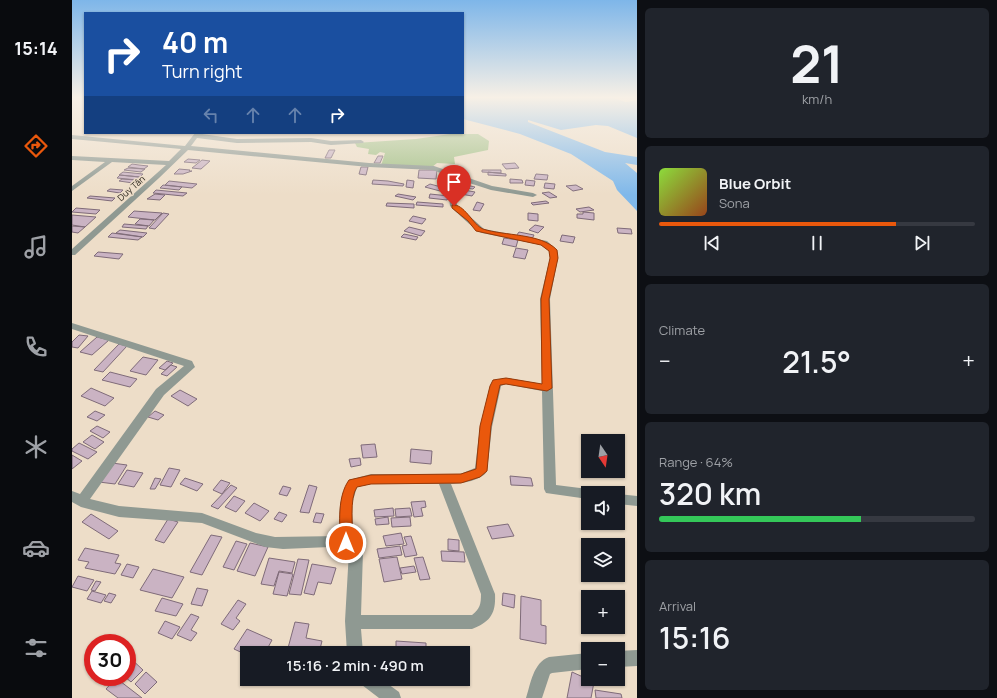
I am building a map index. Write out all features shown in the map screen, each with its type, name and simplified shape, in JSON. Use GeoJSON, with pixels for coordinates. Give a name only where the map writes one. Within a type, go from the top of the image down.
{"type":"FeatureCollection","features":[{"type":"Feature","properties":{"kind":"street"},"geometry":{"type":"LineString","coordinates":[[197,135],[237,141],[310,140],[332,143],[361,142]]}},
{"type":"Feature","properties":{"kind":"street","name":"Duy Tân"},"geometry":{"type":"LineString","coordinates":[[72,253],[171,163],[197,135]]}},
{"type":"Feature","properties":{"kind":"street"},"geometry":{"type":"LineString","coordinates":[[72,138],[369,165],[427,167],[434,168],[467,181],[491,188],[533,195]]}},
{"type":"Feature","properties":{"kind":"street"},"geometry":{"type":"LineString","coordinates":[[72,158],[171,163]]}},
{"type":"Feature","properties":{"kind":"street"},"geometry":{"type":"LineString","coordinates":[[72,189],[111,160]]}},
{"type":"Feature","properties":{"kind":"street"},"geometry":{"type":"LineString","coordinates":[[454,175],[453,184],[451,186],[454,206],[470,219],[479,230],[544,243],[553,250],[554,258],[545,299],[550,489],[581,493]]}},
{"type":"Feature","properties":{"kind":"street"},"geometry":{"type":"LineString","coordinates":[[72,326],[188,363],[190,367],[160,392],[76,499],[114,511],[202,518],[251,538],[275,543],[346,543],[354,547],[357,556],[353,621],[355,646]]}},
{"type":"Feature","properties":{"kind":"street"},"geometry":{"type":"LineString","coordinates":[[346,543],[348,490],[353,483],[371,479],[461,479],[481,471],[486,426],[497,383],[506,381],[547,388]]}},
{"type":"Feature","properties":{"kind":"street"},"geometry":{"type":"LineString","coordinates":[[353,621],[372,623],[454,623],[472,622],[485,615],[488,603],[488,594],[446,488],[444,479]]}},
{"type":"Feature","properties":{"kind":"street"},"geometry":{"type":"LineString","coordinates":[[625,500],[637,501]]}},
{"type":"Feature","properties":{"kind":"street"},"geometry":{"type":"LineString","coordinates":[[625,659],[637,658]]}},
{"type":"Feature","properties":{"kind":"street"},"geometry":{"type":"LineString","coordinates":[[534,698],[544,669],[549,665],[581,662]]}},
{"type":"Feature","properties":{"kind":"street"},"geometry":{"type":"LineString","coordinates":[[377,686],[393,698]]}},
{"type":"Feature","properties":{"kind":"green space"},"geometry":{"type":"Polygon","coordinates":[[[450,134],[478,134],[489,141],[488,150],[454,157],[455,164],[437,163],[432,167],[381,166],[385,153],[380,152],[376,155],[368,154],[369,149],[357,147],[355,143],[416,139],[450,134]]]}},
{"type":"Feature","properties":{"kind":"water"},"geometry":{"type":"Polygon","coordinates":[[[507,131],[550,131],[605,152],[637,157],[637,165],[625,163],[637,173],[637,211],[617,190],[613,181],[571,154],[520,134],[507,131]]]}},
{"type":"Feature","properties":{"kind":"water"},"geometry":{"type":"Polygon","coordinates":[[[619,131],[637,131],[637,138],[619,131]]]}},
{"type":"Feature","properties":{"kind":"building"},"geometry":{"type":"Polygon","coordinates":[[[329,150],[335,150],[331,158],[325,158],[329,150]]]}},
{"type":"Feature","properties":{"kind":"building"},"geometry":{"type":"Polygon","coordinates":[[[378,156],[383,156],[380,163],[374,163],[378,156]]]}},
{"type":"Feature","properties":{"kind":"building"},"geometry":{"type":"Polygon","coordinates":[[[188,159],[200,160],[196,163],[184,162],[188,159]]]}},
{"type":"Feature","properties":{"kind":"building"},"geometry":{"type":"Polygon","coordinates":[[[202,160],[210,161],[201,169],[192,168],[202,160]]]}},
{"type":"Feature","properties":{"kind":"building"},"geometry":{"type":"Polygon","coordinates":[[[515,163],[519,168],[506,169],[502,164],[515,163]]]}},
{"type":"Feature","properties":{"kind":"building"},"geometry":{"type":"Polygon","coordinates":[[[132,164],[148,166],[144,169],[128,167],[132,164]]]}},
{"type":"Feature","properties":{"kind":"building"},"geometry":{"type":"Polygon","coordinates":[[[361,167],[368,167],[366,175],[359,174],[361,167]]]}},
{"type":"Feature","properties":{"kind":"building"},"geometry":{"type":"Polygon","coordinates":[[[128,168],[145,169],[141,172],[124,170],[128,168]]]}},
{"type":"Feature","properties":{"kind":"building"},"geometry":{"type":"Polygon","coordinates":[[[179,169],[192,171],[183,174],[174,174],[179,169]]]}},
{"type":"Feature","properties":{"kind":"building"},"geometry":{"type":"Polygon","coordinates":[[[419,170],[437,170],[436,179],[418,178],[419,170]]]}},
{"type":"Feature","properties":{"kind":"building"},"geometry":{"type":"Polygon","coordinates":[[[482,170],[501,170],[501,173],[482,172],[482,170]]]}},
{"type":"Feature","properties":{"kind":"building"},"geometry":{"type":"Polygon","coordinates":[[[123,172],[143,174],[140,177],[119,175],[123,172]]]}},
{"type":"Feature","properties":{"kind":"building"},"geometry":{"type":"Polygon","coordinates":[[[488,172],[506,174],[506,176],[488,175],[488,172]]]}},
{"type":"Feature","properties":{"kind":"building"},"geometry":{"type":"Polygon","coordinates":[[[536,174],[548,175],[547,180],[534,179],[536,174]]]}},
{"type":"Feature","properties":{"kind":"building"},"geometry":{"type":"Polygon","coordinates":[[[120,175],[140,177],[137,180],[117,178],[120,175]]]}},
{"type":"Feature","properties":{"kind":"building"},"geometry":{"type":"Polygon","coordinates":[[[122,179],[136,180],[133,183],[119,181],[122,179]]]}},
{"type":"Feature","properties":{"kind":"building"},"geometry":{"type":"Polygon","coordinates":[[[510,179],[522,180],[523,183],[510,183],[510,179]]]}},
{"type":"Feature","properties":{"kind":"building"},"geometry":{"type":"Polygon","coordinates":[[[373,180],[404,184],[403,186],[372,184],[373,180]]]}},
{"type":"Feature","properties":{"kind":"building"},"geometry":{"type":"Polygon","coordinates":[[[407,180],[414,181],[413,188],[406,187],[407,180]]]}},
{"type":"Feature","properties":{"kind":"building"},"geometry":{"type":"Polygon","coordinates":[[[526,180],[535,181],[534,186],[525,185],[526,180]]]}},
{"type":"Feature","properties":{"kind":"building"},"geometry":{"type":"Polygon","coordinates":[[[169,181],[197,184],[192,188],[165,185],[169,181]]]}},
{"type":"Feature","properties":{"kind":"building"},"geometry":{"type":"Polygon","coordinates":[[[457,183],[475,187],[473,189],[453,187],[457,183]]]}},
{"type":"Feature","properties":{"kind":"building"},"geometry":{"type":"Polygon","coordinates":[[[545,183],[555,184],[554,189],[544,188],[545,183]]]}},
{"type":"Feature","properties":{"kind":"building"},"geometry":{"type":"Polygon","coordinates":[[[430,184],[445,188],[440,191],[425,187],[430,184]]]}},
{"type":"Feature","properties":{"kind":"building"},"geometry":{"type":"Polygon","coordinates":[[[163,185],[182,187],[179,190],[160,188],[163,185]]]}},
{"type":"Feature","properties":{"kind":"building"},"geometry":{"type":"Polygon","coordinates":[[[576,185],[583,189],[573,191],[566,186],[576,185]]]}},
{"type":"Feature","properties":{"kind":"building"},"geometry":{"type":"Polygon","coordinates":[[[110,189],[123,190],[120,193],[107,191],[110,189]]]}},
{"type":"Feature","properties":{"kind":"building"},"geometry":{"type":"Polygon","coordinates":[[[458,189],[475,192],[472,196],[455,193],[458,189]]]}},
{"type":"Feature","properties":{"kind":"building"},"geometry":{"type":"Polygon","coordinates":[[[156,190],[187,193],[183,196],[153,193],[156,190]]]}},
{"type":"Feature","properties":{"kind":"building"},"geometry":{"type":"Polygon","coordinates":[[[549,192],[557,197],[550,198],[542,193],[549,192]]]}},
{"type":"Feature","properties":{"kind":"building"},"geometry":{"type":"Polygon","coordinates":[[[155,194],[165,195],[160,200],[147,199],[155,194]]]}},
{"type":"Feature","properties":{"kind":"building"},"geometry":{"type":"Polygon","coordinates":[[[398,194],[416,197],[413,200],[395,196],[398,194]]]}},
{"type":"Feature","properties":{"kind":"building"},"geometry":{"type":"Polygon","coordinates":[[[430,194],[449,196],[447,200],[429,198],[430,194]]]}},
{"type":"Feature","properties":{"kind":"building"},"geometry":{"type":"Polygon","coordinates":[[[90,196],[115,198],[112,201],[87,198],[90,196]]]}},
{"type":"Feature","properties":{"kind":"building"},"geometry":{"type":"Polygon","coordinates":[[[546,201],[549,203],[533,205],[531,203],[546,201]]]}},
{"type":"Feature","properties":{"kind":"building"},"geometry":{"type":"Polygon","coordinates":[[[417,202],[443,204],[443,207],[416,205],[417,202]]]}},
{"type":"Feature","properties":{"kind":"building"},"geometry":{"type":"Polygon","coordinates":[[[477,202],[484,204],[480,211],[473,210],[477,202]]]}},
{"type":"Feature","properties":{"kind":"building"},"geometry":{"type":"Polygon","coordinates":[[[387,203],[414,204],[414,208],[386,206],[387,203]]]}},
{"type":"Feature","properties":{"kind":"building"},"geometry":{"type":"Polygon","coordinates":[[[589,207],[594,210],[580,212],[576,209],[589,207]]]}},
{"type":"Feature","properties":{"kind":"building"},"geometry":{"type":"Polygon","coordinates":[[[76,208],[100,210],[96,214],[72,212],[76,208]]]}},
{"type":"Feature","properties":{"kind":"building"},"geometry":{"type":"Polygon","coordinates":[[[134,211],[162,213],[155,220],[128,217],[134,211]]]}},
{"type":"Feature","properties":{"kind":"building"},"geometry":{"type":"Polygon","coordinates":[[[583,212],[594,213],[594,220],[577,218],[577,214],[583,214],[583,212]]]}},
{"type":"Feature","properties":{"kind":"building"},"geometry":{"type":"Polygon","coordinates":[[[163,213],[169,214],[155,229],[149,228],[163,213]]]}},
{"type":"Feature","properties":{"kind":"building"},"geometry":{"type":"Polygon","coordinates":[[[528,213],[538,214],[538,221],[528,220],[528,213]]]}},
{"type":"Feature","properties":{"kind":"building"},"geometry":{"type":"Polygon","coordinates":[[[72,215],[96,217],[85,227],[72,225],[72,215]]]}},
{"type":"Feature","properties":{"kind":"building"},"geometry":{"type":"Polygon","coordinates":[[[413,216],[426,219],[422,224],[409,221],[413,216]]]}},
{"type":"Feature","properties":{"kind":"building"},"geometry":{"type":"Polygon","coordinates":[[[140,219],[154,220],[149,226],[135,224],[140,219]]]}},
{"type":"Feature","properties":{"kind":"building"},"geometry":{"type":"Polygon","coordinates":[[[124,224],[148,226],[146,229],[122,227],[124,224]]]}},
{"type":"Feature","properties":{"kind":"building"},"geometry":{"type":"Polygon","coordinates":[[[535,225],[544,227],[538,233],[529,230],[535,225]]]}},
{"type":"Feature","properties":{"kind":"building"},"geometry":{"type":"Polygon","coordinates":[[[72,226],[85,227],[78,233],[72,232],[72,226]]]}},
{"type":"Feature","properties":{"kind":"building"},"geometry":{"type":"Polygon","coordinates":[[[409,227],[425,231],[421,236],[404,231],[409,227]]]}},
{"type":"Feature","properties":{"kind":"building"},"geometry":{"type":"Polygon","coordinates":[[[617,228],[631,229],[632,234],[618,233],[617,228]]]}},
{"type":"Feature","properties":{"kind":"building"},"geometry":{"type":"Polygon","coordinates":[[[120,230],[147,233],[143,237],[116,233],[120,230]]]}},
{"type":"Feature","properties":{"kind":"building"},"geometry":{"type":"Polygon","coordinates":[[[519,232],[534,235],[532,239],[516,236],[519,232]]]}},
{"type":"Feature","properties":{"kind":"building"},"geometry":{"type":"Polygon","coordinates":[[[112,233],[142,237],[138,240],[108,237],[112,233]]]}},
{"type":"Feature","properties":{"kind":"building"},"geometry":{"type":"Polygon","coordinates":[[[404,234],[418,237],[416,240],[401,237],[404,234]]]}},
{"type":"Feature","properties":{"kind":"building"},"geometry":{"type":"Polygon","coordinates":[[[562,235],[575,237],[573,243],[560,241],[562,235]]]}},
{"type":"Feature","properties":{"kind":"building"},"geometry":{"type":"Polygon","coordinates":[[[504,238],[518,240],[516,247],[502,244],[504,238]]]}},
{"type":"Feature","properties":{"kind":"building"},"geometry":{"type":"Polygon","coordinates":[[[516,248],[528,250],[525,259],[513,257],[516,248]]]}},
{"type":"Feature","properties":{"kind":"building"},"geometry":{"type":"Polygon","coordinates":[[[98,252],[123,254],[119,259],[94,256],[98,252]]]}},
{"type":"Feature","properties":{"kind":"building"},"geometry":{"type":"Polygon","coordinates":[[[79,335],[88,336],[78,348],[72,347],[72,342],[79,335]]]}},
{"type":"Feature","properties":{"kind":"building"},"geometry":{"type":"Polygon","coordinates":[[[97,337],[109,340],[92,355],[80,352],[97,337]]]}},
{"type":"Feature","properties":{"kind":"building"},"geometry":{"type":"Polygon","coordinates":[[[119,344],[127,346],[103,372],[94,370],[119,344]]]}},
{"type":"Feature","properties":{"kind":"building"},"geometry":{"type":"Polygon","coordinates":[[[143,357],[158,360],[146,375],[130,371],[143,357]]]}},
{"type":"Feature","properties":{"kind":"building"},"geometry":{"type":"Polygon","coordinates":[[[167,361],[173,363],[165,370],[159,368],[167,361]]]}},
{"type":"Feature","properties":{"kind":"building"},"geometry":{"type":"Polygon","coordinates":[[[171,365],[177,367],[167,376],[161,374],[171,365]]]}},
{"type":"Feature","properties":{"kind":"building"},"geometry":{"type":"Polygon","coordinates":[[[110,372],[137,379],[130,387],[102,380],[110,372]]]}},
{"type":"Feature","properties":{"kind":"building"},"geometry":{"type":"Polygon","coordinates":[[[91,388],[114,398],[105,406],[81,396],[91,388]]]}},
{"type":"Feature","properties":{"kind":"building"},"geometry":{"type":"Polygon","coordinates":[[[180,390],[197,399],[188,406],[171,396],[180,390]]]}},
{"type":"Feature","properties":{"kind":"building"},"geometry":{"type":"Polygon","coordinates":[[[95,411],[105,415],[97,421],[87,417],[95,411]]]}},
{"type":"Feature","properties":{"kind":"building"},"geometry":{"type":"Polygon","coordinates":[[[155,411],[164,415],[158,420],[148,417],[155,411]]]}},
{"type":"Feature","properties":{"kind":"building"},"geometry":{"type":"Polygon","coordinates":[[[97,426],[110,432],[103,438],[90,431],[97,426]]]}},
{"type":"Feature","properties":{"kind":"building"},"geometry":{"type":"Polygon","coordinates":[[[92,435],[104,442],[95,449],[83,442],[92,435]]]}},
{"type":"Feature","properties":{"kind":"building"},"geometry":{"type":"Polygon","coordinates":[[[79,443],[97,452],[88,459],[72,451],[72,449],[79,443]]]}},
{"type":"Feature","properties":{"kind":"building"},"geometry":{"type":"Polygon","coordinates":[[[375,444],[377,457],[363,458],[361,445],[375,444]]]}},
{"type":"Feature","properties":{"kind":"building"},"geometry":{"type":"Polygon","coordinates":[[[411,449],[432,451],[431,464],[410,462],[411,449]]]}},
{"type":"Feature","properties":{"kind":"building"},"geometry":{"type":"Polygon","coordinates":[[[72,455],[82,461],[72,469],[72,455]]]}},
{"type":"Feature","properties":{"kind":"building"},"geometry":{"type":"Polygon","coordinates":[[[360,458],[361,465],[351,467],[349,459],[360,458]]]}},
{"type":"Feature","properties":{"kind":"building"},"geometry":{"type":"Polygon","coordinates":[[[112,463],[127,465],[115,484],[99,482],[112,463]]]}},
{"type":"Feature","properties":{"kind":"building"},"geometry":{"type":"Polygon","coordinates":[[[169,468],[180,470],[171,487],[160,485],[169,468]]]}},
{"type":"Feature","properties":{"kind":"building"},"geometry":{"type":"Polygon","coordinates":[[[127,470],[143,473],[134,487],[118,484],[127,470]]]}},
{"type":"Feature","properties":{"kind":"building"},"geometry":{"type":"Polygon","coordinates":[[[510,476],[531,478],[533,486],[511,485],[510,476]]]}},
{"type":"Feature","properties":{"kind":"building"},"geometry":{"type":"Polygon","coordinates":[[[155,478],[161,479],[155,489],[150,489],[155,478]]]}},
{"type":"Feature","properties":{"kind":"building"},"geometry":{"type":"Polygon","coordinates":[[[185,478],[203,484],[197,491],[180,484],[185,478]]]}},
{"type":"Feature","properties":{"kind":"building"},"geometry":{"type":"Polygon","coordinates":[[[221,480],[230,483],[222,494],[213,490],[221,480]]]}},
{"type":"Feature","properties":{"kind":"building"},"geometry":{"type":"Polygon","coordinates":[[[231,485],[237,488],[218,509],[211,506],[231,485]]]}},
{"type":"Feature","properties":{"kind":"building"},"geometry":{"type":"Polygon","coordinates":[[[309,485],[317,487],[309,513],[300,512],[309,485]]]}},
{"type":"Feature","properties":{"kind":"building"},"geometry":{"type":"Polygon","coordinates":[[[283,486],[291,488],[287,496],[279,494],[283,486]]]}},
{"type":"Feature","properties":{"kind":"building"},"geometry":{"type":"Polygon","coordinates":[[[234,496],[245,501],[236,512],[225,507],[234,496]]]}},
{"type":"Feature","properties":{"kind":"building"},"geometry":{"type":"Polygon","coordinates":[[[425,501],[426,507],[421,508],[423,516],[414,517],[411,502],[425,501]]]}},
{"type":"Feature","properties":{"kind":"building"},"geometry":{"type":"Polygon","coordinates":[[[254,503],[269,511],[260,521],[245,513],[254,503]]]}},
{"type":"Feature","properties":{"kind":"building"},"geometry":{"type":"Polygon","coordinates":[[[393,508],[394,516],[375,517],[374,510],[393,508]]]}},
{"type":"Feature","properties":{"kind":"building"},"geometry":{"type":"Polygon","coordinates":[[[410,508],[412,516],[396,517],[395,509],[410,508]]]}},
{"type":"Feature","properties":{"kind":"building"},"geometry":{"type":"Polygon","coordinates":[[[279,512],[287,515],[282,522],[274,519],[279,512]]]}},
{"type":"Feature","properties":{"kind":"building"},"geometry":{"type":"Polygon","coordinates":[[[316,513],[324,514],[321,523],[313,522],[316,513]]]}},
{"type":"Feature","properties":{"kind":"building"},"geometry":{"type":"Polygon","coordinates":[[[91,514],[118,531],[109,539],[82,522],[91,514]]]}},
{"type":"Feature","properties":{"kind":"building"},"geometry":{"type":"Polygon","coordinates":[[[388,517],[389,524],[376,525],[375,519],[388,517]]]}},
{"type":"Feature","properties":{"kind":"building"},"geometry":{"type":"Polygon","coordinates":[[[410,517],[411,526],[392,527],[391,518],[410,517]]]}},
{"type":"Feature","properties":{"kind":"building"},"geometry":{"type":"Polygon","coordinates":[[[168,519],[178,522],[164,543],[155,540],[168,519]]]}},
{"type":"Feature","properties":{"kind":"building"},"geometry":{"type":"Polygon","coordinates":[[[508,524],[514,536],[492,539],[487,527],[508,524]]]}},
{"type":"Feature","properties":{"kind":"building"},"geometry":{"type":"Polygon","coordinates":[[[401,533],[404,544],[386,546],[383,536],[401,533]]]}},
{"type":"Feature","properties":{"kind":"building"},"geometry":{"type":"Polygon","coordinates":[[[211,535],[222,537],[202,575],[190,572],[211,535]]]}},
{"type":"Feature","properties":{"kind":"building"},"geometry":{"type":"Polygon","coordinates":[[[411,536],[417,555],[405,557],[402,546],[407,545],[404,537],[411,536]]]}},
{"type":"Feature","properties":{"kind":"building"},"geometry":{"type":"Polygon","coordinates":[[[448,539],[459,540],[459,551],[448,550],[448,539]]]}},
{"type":"Feature","properties":{"kind":"building"},"geometry":{"type":"Polygon","coordinates":[[[236,541],[247,544],[234,570],[223,567],[236,541]]]}},
{"type":"Feature","properties":{"kind":"building"},"geometry":{"type":"Polygon","coordinates":[[[250,543],[268,547],[255,576],[237,571],[250,543]]]}},
{"type":"Feature","properties":{"kind":"building"},"geometry":{"type":"Polygon","coordinates":[[[400,546],[402,555],[379,558],[377,549],[400,546]]]}},
{"type":"Feature","properties":{"kind":"building"},"geometry":{"type":"Polygon","coordinates":[[[85,548],[119,555],[115,563],[121,564],[115,574],[85,568],[89,562],[78,560],[85,548]]]}},
{"type":"Feature","properties":{"kind":"building"},"geometry":{"type":"Polygon","coordinates":[[[441,551],[464,552],[465,562],[442,561],[441,551]]]}},
{"type":"Feature","properties":{"kind":"building"},"geometry":{"type":"Polygon","coordinates":[[[397,557],[402,579],[384,582],[379,559],[397,557]]]}},
{"type":"Feature","properties":{"kind":"building"},"geometry":{"type":"Polygon","coordinates":[[[423,557],[430,579],[420,580],[414,558],[423,557]]]}},
{"type":"Feature","properties":{"kind":"building"},"geometry":{"type":"Polygon","coordinates":[[[269,558],[295,562],[292,573],[279,571],[274,586],[261,584],[269,558]]]}},
{"type":"Feature","properties":{"kind":"building"},"geometry":{"type":"Polygon","coordinates":[[[298,559],[309,560],[301,595],[289,594],[298,559]]]}},
{"type":"Feature","properties":{"kind":"building"},"geometry":{"type":"Polygon","coordinates":[[[127,564],[139,567],[133,578],[121,575],[127,564]]]}},
{"type":"Feature","properties":{"kind":"building"},"geometry":{"type":"Polygon","coordinates":[[[312,564],[336,568],[331,584],[318,582],[314,595],[304,593],[312,564]]]}},
{"type":"Feature","properties":{"kind":"building"},"geometry":{"type":"Polygon","coordinates":[[[414,566],[416,572],[402,574],[400,568],[414,566]]]}},
{"type":"Feature","properties":{"kind":"building"},"geometry":{"type":"Polygon","coordinates":[[[153,569],[184,577],[172,598],[140,590],[153,569]]]}},
{"type":"Feature","properties":{"kind":"building"},"geometry":{"type":"Polygon","coordinates":[[[279,572],[293,574],[287,596],[273,594],[279,572]]]}},
{"type":"Feature","properties":{"kind":"building"},"geometry":{"type":"Polygon","coordinates":[[[78,576],[94,580],[87,591],[72,587],[78,576]]]}},
{"type":"Feature","properties":{"kind":"building"},"geometry":{"type":"Polygon","coordinates":[[[96,581],[101,582],[95,591],[91,590],[96,581]]]}},
{"type":"Feature","properties":{"kind":"building"},"geometry":{"type":"Polygon","coordinates":[[[197,588],[208,590],[202,606],[191,604],[197,588]]]}},
{"type":"Feature","properties":{"kind":"building"},"geometry":{"type":"Polygon","coordinates":[[[92,591],[106,595],[101,603],[87,599],[92,591]]]}},
{"type":"Feature","properties":{"kind":"building"},"geometry":{"type":"Polygon","coordinates":[[[109,593],[116,595],[111,603],[104,601],[109,593]]]}},
{"type":"Feature","properties":{"kind":"building"},"geometry":{"type":"Polygon","coordinates":[[[503,593],[515,595],[514,608],[502,605],[503,593]]]}},
{"type":"Feature","properties":{"kind":"building"},"geometry":{"type":"Polygon","coordinates":[[[521,596],[541,600],[541,625],[546,626],[546,644],[520,639],[521,596]]]}},
{"type":"Feature","properties":{"kind":"building"},"geometry":{"type":"Polygon","coordinates":[[[162,598],[183,604],[176,616],[155,611],[162,598]]]}},
{"type":"Feature","properties":{"kind":"building"},"geometry":{"type":"Polygon","coordinates":[[[238,600],[246,604],[236,618],[240,621],[233,630],[221,624],[238,600]]]}},
{"type":"Feature","properties":{"kind":"building"},"geometry":{"type":"Polygon","coordinates":[[[191,614],[199,617],[191,630],[197,633],[191,641],[177,635],[191,614]]]}},
{"type":"Feature","properties":{"kind":"building"},"geometry":{"type":"Polygon","coordinates":[[[165,621],[180,627],[172,639],[158,633],[165,621]]]}},
{"type":"Feature","properties":{"kind":"building"},"geometry":{"type":"Polygon","coordinates":[[[295,622],[309,624],[306,638],[322,641],[321,646],[289,646],[295,622]]]}},
{"type":"Feature","properties":{"kind":"building"},"geometry":{"type":"Polygon","coordinates":[[[247,629],[272,640],[269,646],[240,646],[240,652],[234,649],[247,629]]]}},
{"type":"Feature","properties":{"kind":"building"},"geometry":{"type":"Polygon","coordinates":[[[396,641],[426,643],[426,646],[396,646],[396,641]]]}},
{"type":"Feature","properties":{"kind":"building"},"geometry":{"type":"Polygon","coordinates":[[[136,663],[143,670],[136,677],[136,663]]]}},
{"type":"Feature","properties":{"kind":"building"},"geometry":{"type":"Polygon","coordinates":[[[146,672],[157,682],[145,694],[136,685],[136,683],[146,672]]]}},
{"type":"Feature","properties":{"kind":"building"},"geometry":{"type":"Polygon","coordinates":[[[572,672],[581,676],[581,686],[593,686],[591,698],[567,698],[572,672]]]}},
{"type":"Feature","properties":{"kind":"building"},"geometry":{"type":"Polygon","coordinates":[[[109,686],[126,686],[142,698],[118,698],[106,689],[109,686]]]}},
{"type":"Feature","properties":{"kind":"building"},"geometry":{"type":"Polygon","coordinates":[[[595,690],[621,694],[622,698],[596,698],[595,690]]]}},
{"type":"Feature","properties":{"kind":"route"},"geometry":{"type":"LineString","coordinates":[[346,543],[346,508],[348,490],[353,483],[371,479],[461,479],[476,474],[481,471],[486,426],[497,383],[500,381],[506,381],[547,388],[545,299],[554,258],[553,250],[544,243],[479,230],[470,219],[458,211],[454,206]]}}]}
